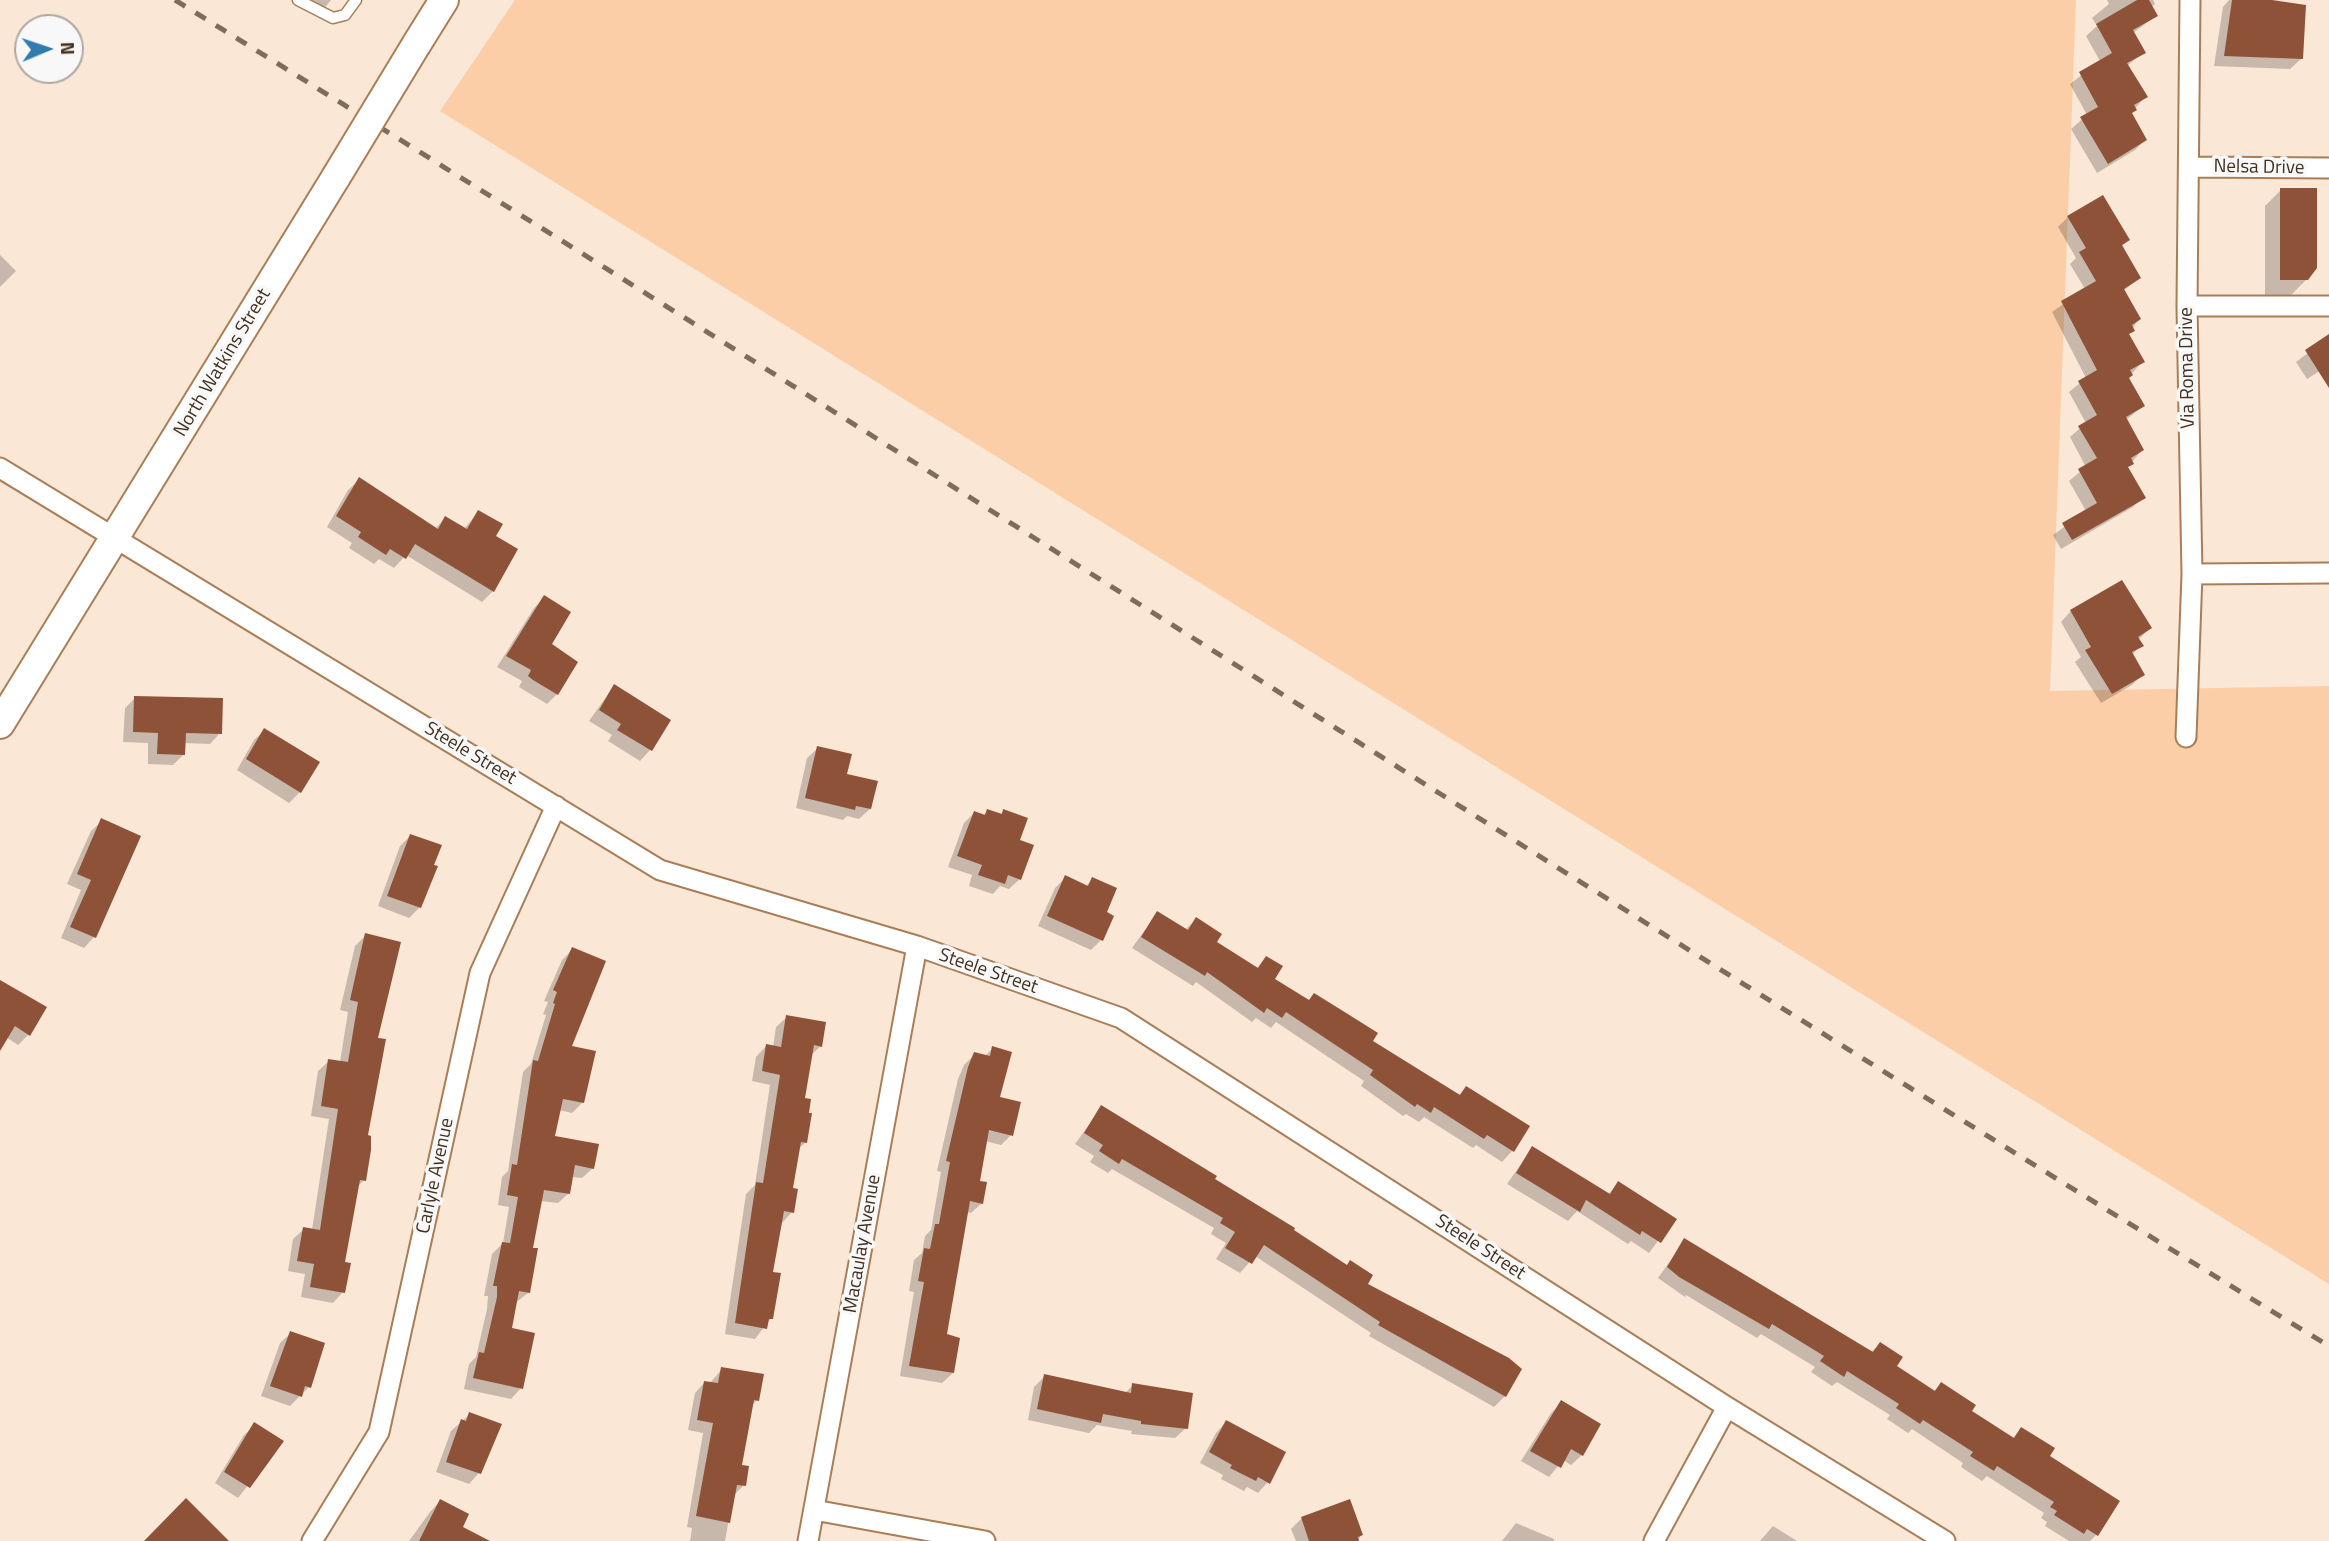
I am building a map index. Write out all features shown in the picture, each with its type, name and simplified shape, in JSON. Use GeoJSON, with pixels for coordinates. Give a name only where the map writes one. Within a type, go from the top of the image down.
{"type":"FeatureCollection","features":[{"type":"Feature","properties":{"kind":"main road","name":"North Watkins Street"},"geometry":{"type":"LineString","coordinates":[[0,724],[116,539],[444,0]]}},
{"type":"Feature","properties":{"kind":"street","name":"Via Roma Drive"},"geometry":{"type":"LineString","coordinates":[[2186,737],[2192,574],[2187,306],[2190,0]]}},
{"type":"Feature","properties":{"kind":"street","name":"Nelsa Drive"},"geometry":{"type":"LineString","coordinates":[[2189,167],[2329,168]]}},
{"type":"Feature","properties":{"kind":"street"},"geometry":{"type":"LineString","coordinates":[[2187,306],[2329,306]]}},
{"type":"Feature","properties":{"kind":"street","name":"Steele Street"},"geometry":{"type":"LineString","coordinates":[[0,468],[660,870],[917,946],[1121,1018],[1727,1406],[1945,1541]]}},
{"type":"Feature","properties":{"kind":"street"},"geometry":{"type":"LineString","coordinates":[[2192,574],[2329,573]]}},
{"type":"Feature","properties":{"kind":"street","name":"Carlyle Avenue"},"geometry":{"type":"LineString","coordinates":[[312,1541],[379,1432],[480,973],[556,806]]}},
{"type":"Feature","properties":{"kind":"street","name":"Macaulay Avenue"},"geometry":{"type":"LineString","coordinates":[[808,1541],[917,946]]}},
{"type":"Feature","properties":{"kind":"street"},"geometry":{"type":"LineString","coordinates":[[1654,1541],[1727,1406]]}},
{"type":"Feature","properties":{"kind":"street"},"geometry":{"type":"LineString","coordinates":[[814,1510],[985,1541]]}},
{"type":"Feature","properties":{"kind":"lane"},"geometry":{"type":"LineString","coordinates":[[298,0],[333,18],[345,15],[356,0]]}},
{"type":"Feature","properties":{"kind":"shaded area"},"geometry":{"type":"Polygon","coordinates":[[[515,0],[2076,0],[2050,691],[2329,686],[2329,1284],[440,111],[515,0]]]}},
{"type":"Feature","properties":{"kind":"building"},"geometry":{"type":"Polygon","coordinates":[[[2137,0],[2149,0],[2158,16],[2133,30],[2146,53],[2127,63],[2148,97],[2134,105],[2137,110],[2132,113],[2147,140],[2108,164],[2080,117],[2098,107],[2079,72],[2112,53],[2096,24],[2137,0]]]}},
{"type":"Feature","properties":{"kind":"building"},"geometry":{"type":"Polygon","coordinates":[[[2232,0],[2272,0],[2306,5],[2303,59],[2224,56],[2232,0]]]}},
{"type":"Feature","properties":{"kind":"building"},"geometry":{"type":"Polygon","coordinates":[[[2280,188],[2317,188],[2317,268],[2308,280],[2280,280],[2280,188]]]}},
{"type":"Feature","properties":{"kind":"building"},"geometry":{"type":"Polygon","coordinates":[[[2103,195],[2130,240],[2122,245],[2141,278],[2124,289],[2141,319],[2132,325],[2135,331],[2129,334],[2145,362],[2130,370],[2133,375],[2129,378],[2145,406],[2126,417],[2144,450],[2131,458],[2134,464],[2128,467],[2146,498],[2072,540],[2062,523],[2097,503],[2078,469],[2097,458],[2078,426],[2097,415],[2078,381],[2097,370],[2061,301],[2096,281],[2079,252],[2086,248],[2067,216],[2103,195]]]}},
{"type":"Feature","properties":{"kind":"building"},"geometry":{"type":"Polygon","coordinates":[[[2329,334],[2329,388],[2305,350],[2329,334]]]}},
{"type":"Feature","properties":{"kind":"building"},"geometry":{"type":"Polygon","coordinates":[[[359,477],[438,529],[445,516],[467,529],[478,510],[503,524],[496,536],[518,549],[494,592],[415,544],[406,559],[390,549],[386,555],[358,537],[361,532],[336,516],[359,477]]]}},
{"type":"Feature","properties":{"kind":"building"},"geometry":{"type":"Polygon","coordinates":[[[2122,580],[2152,628],[2138,637],[2144,646],[2132,652],[2145,675],[2112,694],[2085,650],[2091,647],[2070,610],[2122,580]]]}},
{"type":"Feature","properties":{"kind":"building"},"geometry":{"type":"Polygon","coordinates":[[[544,595],[571,612],[552,644],[578,662],[558,695],[528,676],[531,670],[506,656],[544,595]]]}},
{"type":"Feature","properties":{"kind":"building"},"geometry":{"type":"Polygon","coordinates":[[[614,684],[671,720],[652,751],[617,730],[621,724],[599,710],[614,684]]]}},
{"type":"Feature","properties":{"kind":"building"},"geometry":{"type":"Polygon","coordinates":[[[134,696],[223,698],[222,734],[186,733],[185,755],[157,754],[158,733],[133,732],[134,696]]]}},
{"type":"Feature","properties":{"kind":"building"},"geometry":{"type":"Polygon","coordinates":[[[264,728],[320,762],[301,793],[246,759],[264,728]]]}},
{"type":"Feature","properties":{"kind":"building"},"geometry":{"type":"Polygon","coordinates":[[[817,746],[852,754],[847,774],[878,781],[871,809],[856,806],[855,810],[805,798],[817,746]]]}},
{"type":"Feature","properties":{"kind":"building"},"geometry":{"type":"Polygon","coordinates":[[[987,809],[1002,814],[1003,809],[1028,818],[1020,840],[1034,845],[1021,880],[1008,875],[1005,884],[978,875],[982,865],[957,856],[974,811],[985,815],[987,809]]]}},
{"type":"Feature","properties":{"kind":"building"},"geometry":{"type":"Polygon","coordinates":[[[101,818],[141,836],[96,938],[70,927],[91,880],[77,874],[101,818]]]}},
{"type":"Feature","properties":{"kind":"building"},"geometry":{"type":"Polygon","coordinates":[[[410,834],[442,845],[434,865],[438,866],[421,908],[387,896],[410,834]]]}},
{"type":"Feature","properties":{"kind":"building"},"geometry":{"type":"Polygon","coordinates":[[[1065,875],[1088,886],[1092,877],[1117,888],[1107,912],[1114,916],[1103,941],[1047,916],[1065,875]]]}},
{"type":"Feature","properties":{"kind":"building"},"geometry":{"type":"Polygon","coordinates":[[[1157,911],[1188,930],[1196,917],[1222,934],[1217,942],[1258,968],[1266,956],[1283,966],[1275,979],[1309,1000],[1314,993],[1351,1016],[1378,1033],[1373,1041],[1460,1095],[1466,1086],[1530,1126],[1514,1152],[1487,1135],[1484,1139],[1434,1107],[1431,1113],[1417,1104],[1415,1107],[1370,1075],[1373,1070],[1286,1012],[1282,1018],[1267,1008],[1264,1013],[1207,972],[1205,976],[1141,937],[1157,911]]]}},
{"type":"Feature","properties":{"kind":"building"},"geometry":{"type":"Polygon","coordinates":[[[365,933],[401,942],[378,1038],[386,1039],[368,1135],[371,1136],[371,1150],[366,1181],[360,1180],[345,1262],[351,1263],[345,1293],[310,1287],[314,1264],[297,1261],[303,1227],[320,1230],[338,1109],[321,1106],[328,1059],[348,1062],[358,1002],[350,1000],[365,933]]]}},
{"type":"Feature","properties":{"kind":"building"},"geometry":{"type":"Polygon","coordinates":[[[572,947],[606,961],[572,1046],[596,1051],[584,1103],[563,1099],[555,1136],[599,1144],[594,1169],[575,1165],[570,1194],[544,1190],[533,1248],[538,1248],[530,1293],[519,1291],[512,1328],[535,1333],[523,1389],[473,1378],[479,1352],[484,1353],[497,1297],[497,1286],[493,1286],[502,1242],[510,1243],[518,1197],[507,1195],[512,1164],[517,1165],[533,1060],[538,1061],[555,1004],[553,1003],[557,992],[553,990],[572,947]]]}},
{"type":"Feature","properties":{"kind":"building"},"geometry":{"type":"Polygon","coordinates":[[[0,980],[47,1007],[30,1036],[15,1026],[0,1051],[0,980]]]}},
{"type":"Feature","properties":{"kind":"building"},"geometry":{"type":"Polygon","coordinates":[[[786,1015],[826,1022],[822,1047],[814,1045],[805,1098],[811,1099],[809,1113],[812,1113],[807,1143],[801,1142],[793,1188],[798,1189],[794,1213],[784,1211],[773,1272],[781,1273],[773,1319],[769,1319],[767,1329],[735,1323],[756,1182],[763,1183],[780,1075],[762,1071],[766,1044],[781,1047],[786,1015]]]}},
{"type":"Feature","properties":{"kind":"building"},"geometry":{"type":"Polygon","coordinates":[[[992,1046],[1012,1052],[1000,1097],[1021,1102],[1013,1136],[989,1130],[980,1181],[987,1182],[983,1204],[970,1201],[947,1334],[960,1338],[954,1373],[909,1366],[924,1282],[918,1281],[924,1248],[930,1249],[935,1224],[939,1224],[950,1162],[946,1161],[968,1067],[974,1052],[990,1056],[992,1046]]]}},
{"type":"Feature","properties":{"kind":"building"},"geometry":{"type":"Polygon","coordinates":[[[1101,1105],[1217,1176],[1215,1179],[1295,1228],[1294,1230],[1347,1265],[1350,1260],[1373,1275],[1368,1284],[1509,1358],[1522,1369],[1506,1397],[1378,1325],[1380,1322],[1264,1245],[1252,1264],[1225,1248],[1235,1232],[1220,1223],[1223,1218],[1122,1159],[1119,1164],[1099,1151],[1103,1145],[1084,1133],[1101,1105]]]}},
{"type":"Feature","properties":{"kind":"building"},"geometry":{"type":"Polygon","coordinates":[[[1532,1146],[1610,1194],[1618,1181],[1677,1219],[1661,1243],[1642,1231],[1640,1235],[1586,1200],[1580,1212],[1516,1173],[1532,1146]]]}},
{"type":"Feature","properties":{"kind":"building"},"geometry":{"type":"Polygon","coordinates":[[[1684,1238],[1873,1352],[1880,1342],[1903,1357],[1897,1366],[1935,1391],[1941,1382],[1976,1405],[1972,1411],[2014,1438],[2021,1427],[2055,1448],[2050,1456],[2120,1501],[2098,1536],[2087,1529],[2084,1534],[2054,1515],[2057,1511],[2050,1507],[2054,1502],[1997,1466],[1994,1471],[1970,1456],[1973,1452],[1923,1420],[1920,1424],[1896,1408],[1899,1404],[1847,1371],[1844,1377],[1820,1361],[1824,1356],[1772,1324],[1769,1329],[1679,1277],[1667,1267],[1684,1238]]]}},
{"type":"Feature","properties":{"kind":"building"},"geometry":{"type":"Polygon","coordinates":[[[290,1331],[325,1343],[311,1388],[305,1386],[302,1397],[270,1386],[290,1331]]]}},
{"type":"Feature","properties":{"kind":"building"},"geometry":{"type":"Polygon","coordinates":[[[721,1367],[764,1374],[759,1401],[754,1400],[742,1465],[749,1466],[746,1486],[737,1485],[730,1523],[696,1516],[713,1423],[697,1420],[704,1381],[718,1383],[721,1367]]]}},
{"type":"Feature","properties":{"kind":"building"},"geometry":{"type":"Polygon","coordinates":[[[1044,1374],[1131,1393],[1132,1383],[1193,1393],[1188,1429],[1141,1424],[1141,1421],[1103,1414],[1101,1423],[1037,1409],[1044,1374]]]}},
{"type":"Feature","properties":{"kind":"building"},"geometry":{"type":"Polygon","coordinates":[[[1561,1400],[1601,1424],[1583,1456],[1571,1449],[1561,1468],[1530,1451],[1561,1400]]]}},
{"type":"Feature","properties":{"kind":"building"},"geometry":{"type":"Polygon","coordinates":[[[469,1412],[502,1424],[481,1474],[446,1462],[461,1419],[466,1421],[469,1412]]]}},
{"type":"Feature","properties":{"kind":"building"},"geometry":{"type":"Polygon","coordinates":[[[1226,1420],[1286,1452],[1270,1484],[1258,1477],[1256,1481],[1230,1468],[1232,1465],[1209,1452],[1226,1420]]]}},
{"type":"Feature","properties":{"kind":"building"},"geometry":{"type":"Polygon","coordinates":[[[254,1422],[284,1441],[250,1488],[224,1472],[254,1422]]]}},
{"type":"Feature","properties":{"kind":"building"},"geometry":{"type":"Polygon","coordinates":[[[186,1498],[229,1541],[144,1541],[186,1498]]]}},
{"type":"Feature","properties":{"kind":"building"},"geometry":{"type":"Polygon","coordinates":[[[440,1499],[469,1514],[463,1527],[490,1541],[419,1541],[440,1499]]]}},
{"type":"Feature","properties":{"kind":"building"},"geometry":{"type":"Polygon","coordinates":[[[1350,1499],[1363,1535],[1358,1537],[1359,1541],[1309,1541],[1301,1517],[1350,1499]]]}},
{"type":"Feature","properties":{"kind":"railway"},"geometry":{"type":"LineString","coordinates":[[175,0],[1520,844],[2329,1346]]}}]}
